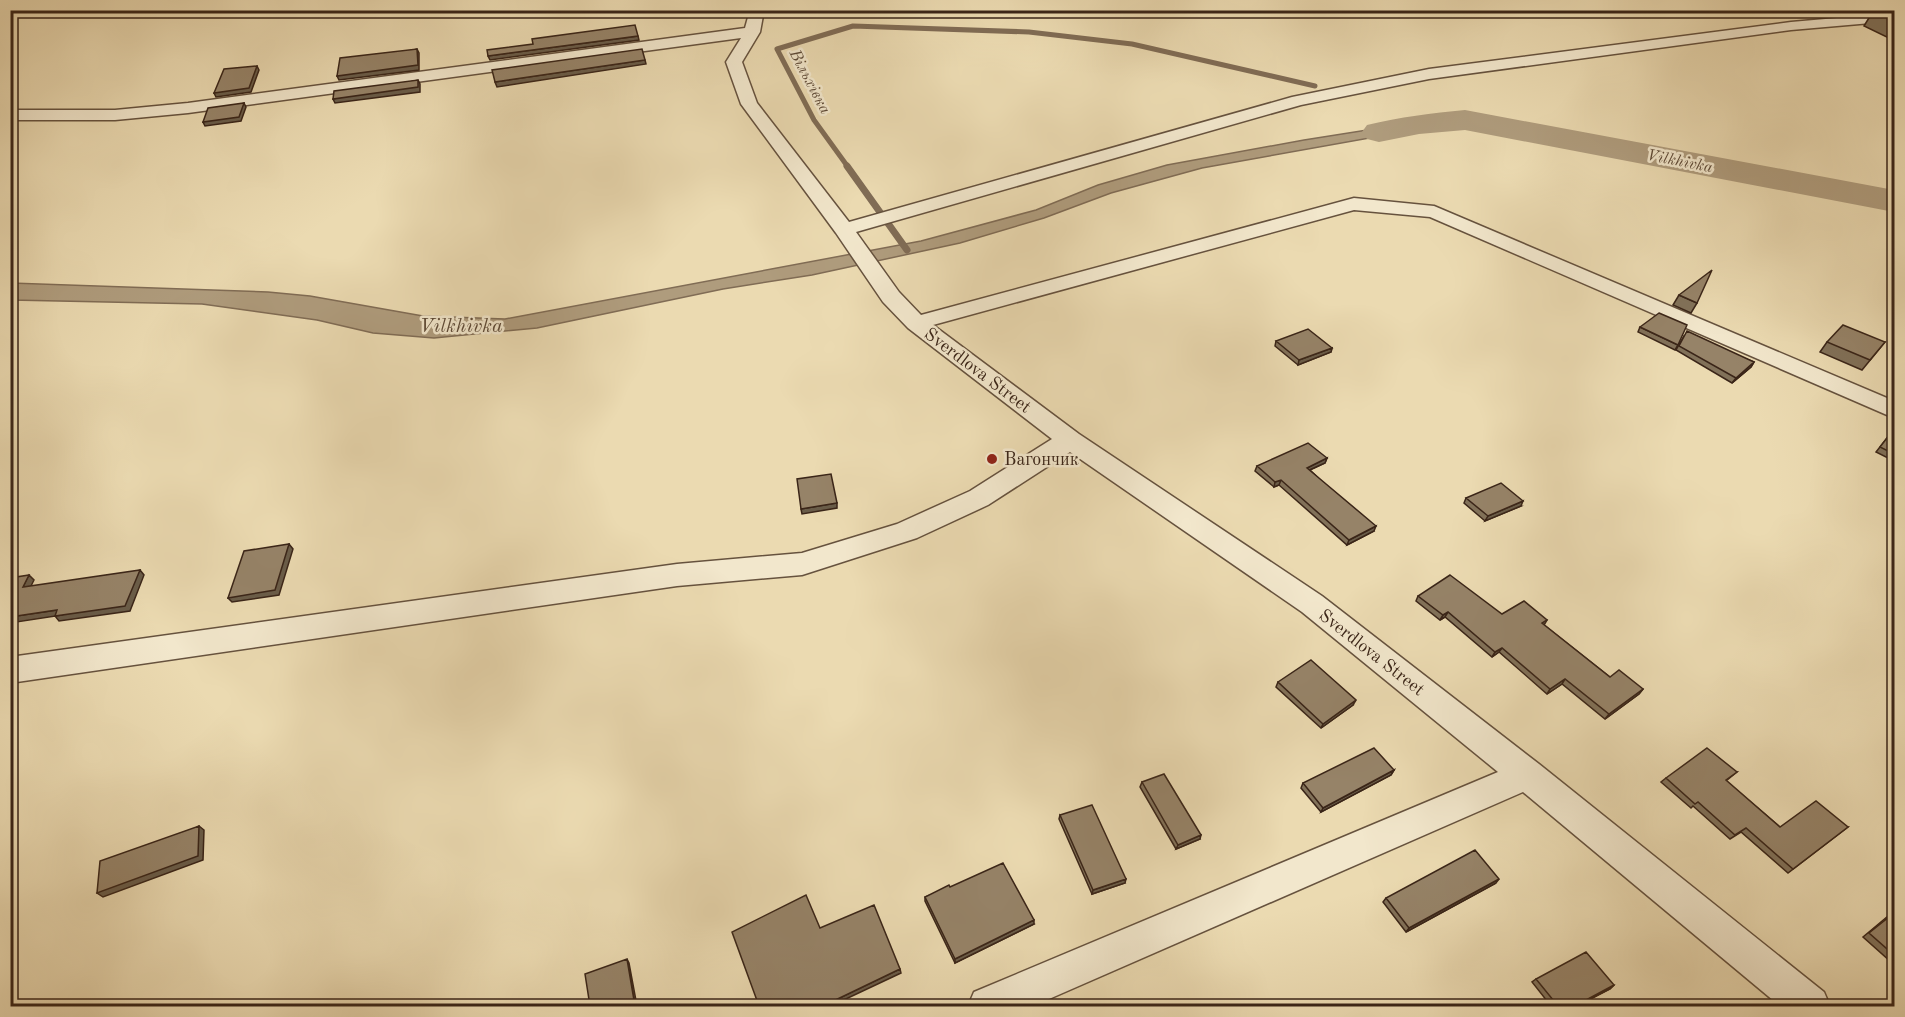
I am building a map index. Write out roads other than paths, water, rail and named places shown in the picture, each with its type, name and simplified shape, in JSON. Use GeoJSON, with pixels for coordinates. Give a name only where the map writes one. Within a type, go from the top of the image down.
{"type":"FeatureCollection","features":[{"type":"Feature","properties":{"kind":"street"},"geometry":{"type":"LineString","coordinates":[[10,114],[115,115],[188,108],[752,32],[757,10]]}},
{"type":"Feature","properties":{"kind":"street"},"geometry":{"type":"LineString","coordinates":[[848,235],[1298,101],[1430,74],[1791,26],[1894,16]]}},
{"type":"Feature","properties":{"kind":"street","name":"Sverdlova Street"},"geometry":{"type":"LineString","coordinates":[[752,32],[734,62],[749,104],[848,235],[891,297],[916,323],[1070,440],[1312,604],[1527,775],[1810,1006]]}},
{"type":"Feature","properties":{"kind":"street"},"geometry":{"type":"LineString","coordinates":[[916,323],[1354,204],[1434,212],[1894,410]]}},
{"type":"Feature","properties":{"kind":"street"},"geometry":{"type":"LineString","coordinates":[[10,670],[676,574],[802,564],[907,531],[979,498],[1070,440]]}},
{"type":"Feature","properties":{"kind":"street"},"geometry":{"type":"LineString","coordinates":[[988,1006],[1527,775]]}},
{"type":"Feature","properties":{"kind":"water"},"geometry":{"type":"Polygon","coordinates":[[[1443,118],[1448,124],[1202,168],[1111,193],[1044,218],[960,243],[812,275],[723,289],[537,328],[434,338],[373,333],[317,320],[202,304],[11,300],[11,283],[268,292],[310,296],[423,316],[505,319],[921,241],[1036,210],[1098,185],[1167,165],[1443,118]]]}},
{"type":"Feature","properties":{"kind":"waterway","name":"Вільхівка"},"geometry":{"type":"LineString","coordinates":[[848,167],[814,120],[777,49],[853,26],[1029,32],[1132,44],[1315,86]]}},
{"type":"Feature","properties":{"kind":"waterway","name":"Vilkhivka"},"geometry":{"type":"LineString","coordinates":[[1379,132],[1419,124],[1465,120],[1894,201]]}},
{"type":"Feature","properties":{"kind":"waterway","name":"Вільхівка"},"geometry":{"type":"LineString","coordinates":[[847,166],[907,250]]}},
{"type":"Feature","properties":{"kind":"place","name":"Вагончик"},"geometry":{"type":"Point","coordinates":[992,459]}}]}
